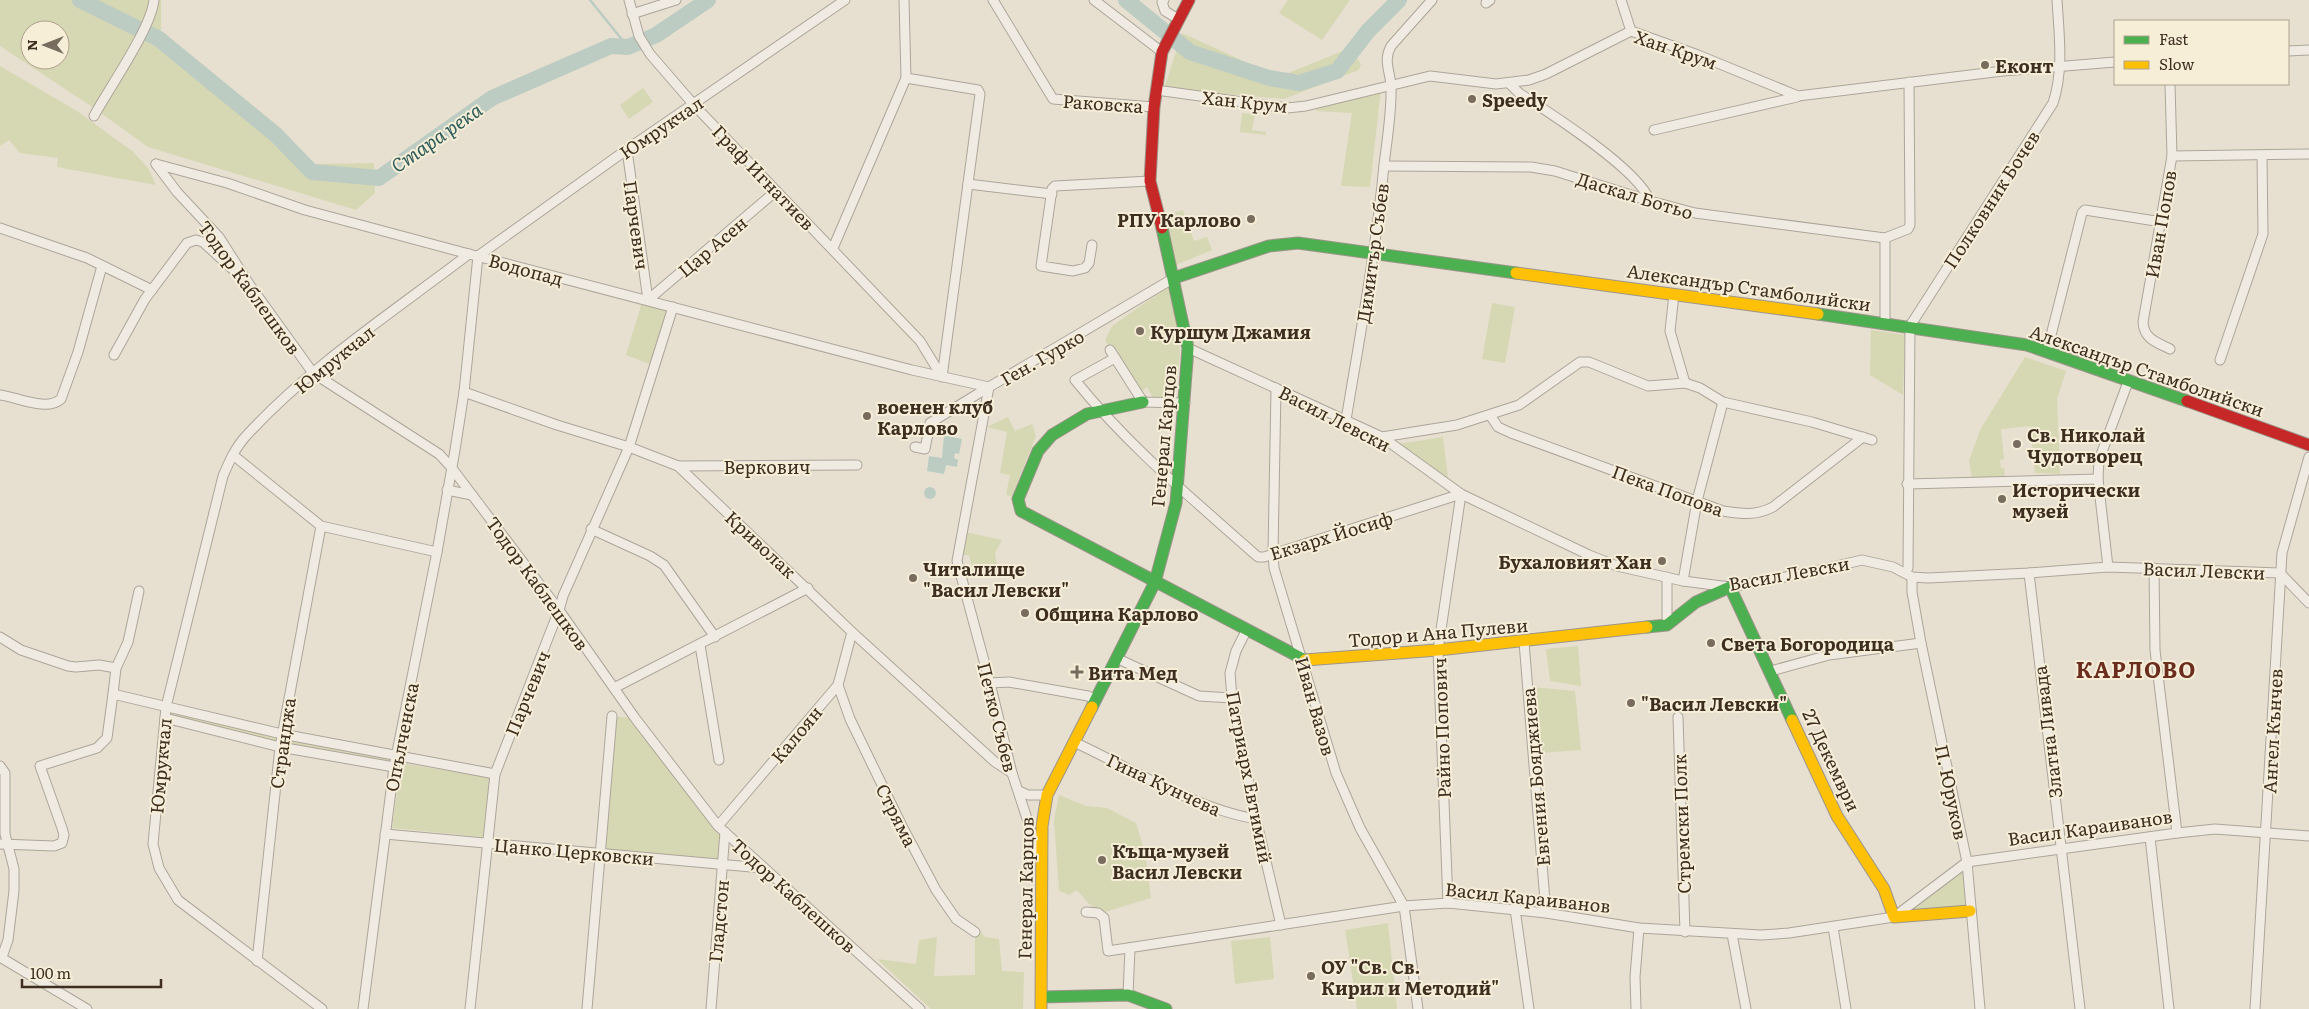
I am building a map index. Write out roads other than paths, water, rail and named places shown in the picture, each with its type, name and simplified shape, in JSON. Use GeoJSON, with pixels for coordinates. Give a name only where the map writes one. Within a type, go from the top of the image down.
{"type":"FeatureCollection","features":[{"type":"Feature","properties":{"kind":"street"},"geometry":{"type":"LineString","coordinates":[[94,116],[147,22],[154,0]]}},
{"type":"Feature","properties":{"kind":"street","name":"Граф Игнатиев"},"geometry":{"type":"LineString","coordinates":[[629,0],[639,36],[650,54],[694,105],[920,341],[942,377]]}},
{"type":"Feature","properties":{"kind":"street"},"geometry":{"type":"LineString","coordinates":[[632,14],[676,0]]}},
{"type":"Feature","properties":{"kind":"street","name":"Юмрукчал"},"geometry":{"type":"LineString","coordinates":[[322,1009],[178,900],[159,868],[153,844],[166,707],[223,476],[233,455],[245,437],[313,373],[473,255],[845,0]]}},
{"type":"Feature","properties":{"kind":"street"},"geometry":{"type":"LineString","coordinates":[[833,248],[906,78],[904,0]]}},
{"type":"Feature","properties":{"kind":"street","name":"Раковска"},"geometry":{"type":"LineString","coordinates":[[992,0],[1053,99],[1154,107]]}},
{"type":"Feature","properties":{"kind":"street"},"geometry":{"type":"LineString","coordinates":[[1094,0],[1162,52]]}},
{"type":"Feature","properties":{"kind":"street"},"geometry":{"type":"LineString","coordinates":[[1164,0],[1162,2],[1165,11],[1178,19]]}},
{"type":"Feature","properties":{"kind":"street","name":"Генерал Карцов"},"geometry":{"type":"LineString","coordinates":[[1041,1009],[1042,826],[1047,795],[1155,582],[1172,524],[1178,489],[1188,348],[1174,278],[1150,181],[1154,107],[1162,52],[1189,0]]}},
{"type":"Feature","properties":{"kind":"street","name":"Димитър Събев"},"geometry":{"type":"LineString","coordinates":[[1346,420],[1373,254],[1384,166],[1391,85],[1386,65],[1387,53],[1432,0]]}},
{"type":"Feature","properties":{"kind":"street"},"geometry":{"type":"LineString","coordinates":[[1621,0],[1631,31]]}},
{"type":"Feature","properties":{"kind":"street","name":"Полковник Бочев"},"geometry":{"type":"LineString","coordinates":[[1910,326],[2053,103],[2059,87],[2060,67],[2057,0]]}},
{"type":"Feature","properties":{"kind":"street","name":"Хан Крум"},"geometry":{"type":"LineString","coordinates":[[1156,90],[1287,108],[1306,106],[1430,76],[1479,82],[1509,83],[1529,80],[1546,74],[1631,31],[1698,55],[1798,96],[1909,82],[2114,62]]}},
{"type":"Feature","properties":{"kind":"street"},"geometry":{"type":"LineString","coordinates":[[2289,51],[2309,50]]}},
{"type":"Feature","properties":{"kind":"street"},"geometry":{"type":"LineString","coordinates":[[906,78],[972,88],[978,90],[980,94],[942,377]]}},
{"type":"Feature","properties":{"kind":"street"},"geometry":{"type":"LineString","coordinates":[[1885,323],[1886,238],[1908,229],[1910,225],[1909,82]]}},
{"type":"Feature","properties":{"kind":"street"},"geometry":{"type":"LineString","coordinates":[[1509,83],[1519,93],[1603,153],[1638,182],[1650,201]]}},
{"type":"Feature","properties":{"kind":"street","name":"Иван Попов"},"geometry":{"type":"LineString","coordinates":[[2170,85],[2172,156],[2162,222],[2143,322],[2146,336],[2170,349]]}},
{"type":"Feature","properties":{"kind":"street"},"geometry":{"type":"LineString","coordinates":[[1654,130],[1798,96]]}},
{"type":"Feature","properties":{"kind":"street","name":"Парчевич"},"geometry":{"type":"LineString","coordinates":[[627,150],[648,300]]}},
{"type":"Feature","properties":{"kind":"street"},"geometry":{"type":"LineString","coordinates":[[2172,156],[2309,154]]}},
{"type":"Feature","properties":{"kind":"street"},"geometry":{"type":"LineString","coordinates":[[2220,360],[2263,234],[2262,156]]}},
{"type":"Feature","properties":{"kind":"street","name":"Водопад"},"geometry":{"type":"LineString","coordinates":[[156,164],[227,183],[305,210],[897,366]]}},
{"type":"Feature","properties":{"kind":"street","name":"Тодор Каблешков"},"geometry":{"type":"LineString","coordinates":[[156,164],[177,192],[219,238],[249,284],[313,373],[439,454],[451,467],[559,610],[635,718],[722,829],[762,868],[920,1009]]}},
{"type":"Feature","properties":{"kind":"street","name":"Даскал Ботьо"},"geometry":{"type":"LineString","coordinates":[[1384,166],[1531,167],[1556,171],[1650,201],[1695,213],[1796,228],[1886,238]]}},
{"type":"Feature","properties":{"kind":"street"},"geometry":{"type":"LineString","coordinates":[[1092,245],[1089,263],[1085,268],[1073,271],[1041,266],[1052,194],[1055,186],[1060,184],[1150,181]]}},
{"type":"Feature","properties":{"kind":"street"},"geometry":{"type":"LineString","coordinates":[[968,184],[1052,194]]}},
{"type":"Feature","properties":{"kind":"street","name":"Цар Асен"},"geometry":{"type":"LineString","coordinates":[[648,300],[776,191]]}},
{"type":"Feature","properties":{"kind":"street"},"geometry":{"type":"LineString","coordinates":[[2047,351],[2082,213],[2085,210],[2091,210],[2162,222]]}},
{"type":"Feature","properties":{"kind":"street"},"geometry":{"type":"LineString","coordinates":[[0,228],[102,266],[152,290]]}},
{"type":"Feature","properties":{"kind":"street"},"geometry":{"type":"LineString","coordinates":[[114,355],[152,290],[187,243],[196,240],[203,242],[249,284]]}},
{"type":"Feature","properties":{"kind":"street","name":"Александър Стамболийски"},"geometry":{"type":"LineString","coordinates":[[1174,278],[1269,246],[1298,243],[1910,326],[2027,345],[2309,445]]}},
{"type":"Feature","properties":{"kind":"street","name":"Опълченска"},"geometry":{"type":"LineString","coordinates":[[363,1009],[394,768],[437,552],[464,392],[473,255]]}},
{"type":"Feature","properties":{"kind":"street"},"geometry":{"type":"LineString","coordinates":[[0,395],[44,404],[56,403],[61,399],[78,352],[102,266]]}},
{"type":"Feature","properties":{"kind":"street","name":"Ген. Гурко"},"geometry":{"type":"LineString","coordinates":[[897,366],[989,387],[1174,278]]}},
{"type":"Feature","properties":{"kind":"street"},"geometry":{"type":"LineString","coordinates":[[1674,294],[1670,331],[1685,383]]}},
{"type":"Feature","properties":{"kind":"street","name":"Парчевич"},"geometry":{"type":"LineString","coordinates":[[470,1009],[495,774],[563,596],[591,529],[629,447],[673,307]]}},
{"type":"Feature","properties":{"kind":"street"},"geometry":{"type":"LineString","coordinates":[[1908,568],[1907,484],[1910,326]]}},
{"type":"Feature","properties":{"kind":"street","name":"Васил Левски"},"geometry":{"type":"LineString","coordinates":[[1188,348],[1382,437],[1461,494],[1617,566],[1683,581],[1730,587],[1807,573],[1862,560],[1893,567],[1912,577],[2029,574],[2108,567],[2280,573],[2309,603]]}},
{"type":"Feature","properties":{"kind":"street","name":"Екзарх Йосиф"},"geometry":{"type":"LineString","coordinates":[[1143,402],[1113,354],[1075,380],[1100,411],[1178,489],[1193,499],[1258,557],[1461,494]]}},
{"type":"Feature","properties":{"kind":"street"},"geometry":{"type":"LineString","coordinates":[[1382,437],[1457,425],[1519,405],[1580,362],[1589,362],[1648,386],[1685,383],[1700,388],[1723,402],[1697,501],[1683,581]]}},
{"type":"Feature","properties":{"kind":"street"},"geometry":{"type":"LineString","coordinates":[[2108,567],[2098,479],[2099,460],[2128,382]]}},
{"type":"Feature","properties":{"kind":"street"},"geometry":{"type":"LineString","coordinates":[[915,447],[925,450],[930,423],[989,387]]}},
{"type":"Feature","properties":{"kind":"street","name":"Петко Събев"},"geometry":{"type":"LineString","coordinates":[[989,387],[957,561],[1012,773],[1042,865]]}},
{"type":"Feature","properties":{"kind":"street","name":"Иван Вазов"},"geometry":{"type":"LineString","coordinates":[[1276,388],[1274,568],[1304,660],[1336,773],[1360,828],[1404,906],[1418,1009]]}},
{"type":"Feature","properties":{"kind":"street","name":"Криволак"},"geometry":{"type":"LineString","coordinates":[[464,392],[557,425],[629,447],[678,466],[852,632],[995,762],[1012,773]]}},
{"type":"Feature","properties":{"kind":"street"},"geometry":{"type":"LineString","coordinates":[[1185,403],[1143,402],[1087,414],[1052,435],[1038,451],[1018,499],[1018,506],[1021,511],[1304,660]]}},
{"type":"Feature","properties":{"kind":"street","name":"Пека Попова"},"geometry":{"type":"LineString","coordinates":[[1490,415],[1498,427],[1510,433],[1723,511],[1759,514],[1773,507],[1868,439],[1812,422],[1723,402]]}},
{"type":"Feature","properties":{"kind":"street"},"geometry":{"type":"LineString","coordinates":[[233,455],[321,526],[437,552]]}},
{"type":"Feature","properties":{"kind":"street","name":"Ангел Кънчев"},"geometry":{"type":"LineString","coordinates":[[2255,1009],[2280,573],[2286,534],[2309,457]]}},
{"type":"Feature","properties":{"kind":"street","name":"Веркович"},"geometry":{"type":"LineString","coordinates":[[678,466],[857,465]]}},
{"type":"Feature","properties":{"kind":"street"},"geometry":{"type":"LineString","coordinates":[[1907,484],[2098,479]]}},
{"type":"Feature","properties":{"kind":"street"},"geometry":{"type":"LineString","coordinates":[[447,490],[472,494]]}},
{"type":"Feature","properties":{"kind":"street","name":"Райно Попович"},"geometry":{"type":"LineString","coordinates":[[1448,903],[1438,650],[1461,494]]}},
{"type":"Feature","properties":{"kind":"street","name":"Странджа"},"geometry":{"type":"LineString","coordinates":[[257,961],[280,747],[321,526]]}},
{"type":"Feature","properties":{"kind":"street"},"geometry":{"type":"LineString","coordinates":[[591,529],[664,564],[714,637]]}},
{"type":"Feature","properties":{"kind":"street"},"geometry":{"type":"LineString","coordinates":[[2154,568],[2155,650],[2176,833]]}},
{"type":"Feature","properties":{"kind":"street","name":"Златна Ливада"},"geometry":{"type":"LineString","coordinates":[[2029,574],[2080,1009]]}},
{"type":"Feature","properties":{"kind":"street"},"geometry":{"type":"LineString","coordinates":[[1667,577],[1667,626]]}},
{"type":"Feature","properties":{"kind":"street","name":"П. Юруков"},"geometry":{"type":"LineString","coordinates":[[1912,577],[1912,592],[1921,643],[1967,862],[1980,1009]]}},
{"type":"Feature","properties":{"kind":"street"},"geometry":{"type":"LineString","coordinates":[[1667,626],[1684,608],[1697,600],[1730,587]]}},
{"type":"Feature","properties":{"kind":"street","name":"27 Декември"},"geometry":{"type":"LineString","coordinates":[[1730,587],[1771,671],[1837,816],[1884,889],[1894,917]]}},
{"type":"Feature","properties":{"kind":"street"},"geometry":{"type":"LineString","coordinates":[[614,688],[808,588]]}},
{"type":"Feature","properties":{"kind":"street"},"geometry":{"type":"LineString","coordinates":[[4,844],[54,846],[62,843],[64,835],[62,828],[40,766],[97,748],[107,738],[116,668],[128,642],[139,591]]}},
{"type":"Feature","properties":{"kind":"street","name":"Тодор и Ана Пулеви"},"geometry":{"type":"LineString","coordinates":[[1304,660],[1524,642],[1667,626]]}},
{"type":"Feature","properties":{"kind":"street","name":"Патриарх Евтимий"},"geometry":{"type":"LineString","coordinates":[[1246,631],[1236,651],[1230,674],[1232,698],[1256,819],[1281,925]]}},
{"type":"Feature","properties":{"kind":"street","name":"Калоян"},"geometry":{"type":"LineString","coordinates":[[722,829],[838,685],[852,632]]}},
{"type":"Feature","properties":{"kind":"street"},"geometry":{"type":"LineString","coordinates":[[0,637],[21,650],[68,666],[99,665],[116,668]]}},
{"type":"Feature","properties":{"kind":"street","name":"Евгения Бояджиева"},"geometry":{"type":"LineString","coordinates":[[1524,642],[1546,913]]}},
{"type":"Feature","properties":{"kind":"street"},"geometry":{"type":"LineString","coordinates":[[1771,671],[1829,655],[1921,643]]}},
{"type":"Feature","properties":{"kind":"street"},"geometry":{"type":"LineString","coordinates":[[700,645],[719,760]]}},
{"type":"Feature","properties":{"kind":"street"},"geometry":{"type":"LineString","coordinates":[[1116,658],[1199,696],[1232,698]]}},
{"type":"Feature","properties":{"kind":"street"},"geometry":{"type":"LineString","coordinates":[[990,683],[1009,682],[1096,699]]}},
{"type":"Feature","properties":{"kind":"street","name":"Стряма"},"geometry":{"type":"LineString","coordinates":[[838,685],[858,736],[936,890],[956,919],[975,932]]}},
{"type":"Feature","properties":{"kind":"street"},"geometry":{"type":"LineString","coordinates":[[113,694],[282,734],[495,774]]}},
{"type":"Feature","properties":{"kind":"street"},"geometry":{"type":"LineString","coordinates":[[587,1009],[612,716]]}},
{"type":"Feature","properties":{"kind":"street","name":"Стремски Полк"},"geometry":{"type":"LineString","coordinates":[[1678,717],[1685,932]]}},
{"type":"Feature","properties":{"kind":"street"},"geometry":{"type":"LineString","coordinates":[[165,718],[280,747],[394,768]]}},
{"type":"Feature","properties":{"kind":"street","name":"Гина Кунчева"},"geometry":{"type":"LineString","coordinates":[[1074,742],[1218,809],[1256,819]]}},
{"type":"Feature","properties":{"kind":"street"},"geometry":{"type":"LineString","coordinates":[[0,766],[4,773],[6,834],[4,844],[14,869],[12,920],[1,957],[88,1009]]}},
{"type":"Feature","properties":{"kind":"street"},"geometry":{"type":"LineString","coordinates":[[1019,791],[1028,795],[1047,795]]}},
{"type":"Feature","properties":{"kind":"street","name":"Гладстон"},"geometry":{"type":"LineString","coordinates":[[711,1009],[722,865],[722,829]]}},
{"type":"Feature","properties":{"kind":"street","name":"Васил Караиванов"},"geometry":{"type":"LineString","coordinates":[[1894,917],[1967,862],[2176,833],[2215,830],[2309,836]]}},
{"type":"Feature","properties":{"kind":"street","name":"Цанко Церковски"},"geometry":{"type":"LineString","coordinates":[[385,834],[762,868]]}},
{"type":"Feature","properties":{"kind":"street"},"geometry":{"type":"LineString","coordinates":[[2150,837],[2169,1009]]}},
{"type":"Feature","properties":{"kind":"street","name":"Васил Караиванов"},"geometry":{"type":"LineString","coordinates":[[1086,912],[1098,913],[1104,918],[1108,951],[1404,906],[1448,903],[1546,913],[1639,928],[1761,935],[1833,927],[1894,917],[1970,911]]}},
{"type":"Feature","properties":{"kind":"street"},"geometry":{"type":"LineString","coordinates":[[1515,909],[1529,1009]]}},
{"type":"Feature","properties":{"kind":"street"},"geometry":{"type":"LineString","coordinates":[[1833,927],[1846,1009]]}},
{"type":"Feature","properties":{"kind":"street"},"geometry":{"type":"LineString","coordinates":[[1636,1009],[1635,977],[1639,928]]}},
{"type":"Feature","properties":{"kind":"street"},"geometry":{"type":"LineString","coordinates":[[1732,934],[1746,1009]]}},
{"type":"Feature","properties":{"kind":"street"},"geometry":{"type":"LineString","coordinates":[[1128,995],[1130,948]]}},
{"type":"Feature","properties":{"kind":"street"},"geometry":{"type":"LineString","coordinates":[[1042,997],[1128,995],[1166,1009]]}},
{"type":"Feature","properties":{"kind":"waterway","name":"Стара река"},"geometry":{"type":"LineString","coordinates":[[80,0],[159,39],[276,135],[312,172],[379,178],[492,98],[611,46],[628,47],[656,35],[708,0]]}},
{"type":"Feature","properties":{"kind":"waterway"},"geometry":{"type":"LineString","coordinates":[[590,0],[628,47]]}},
{"type":"Feature","properties":{"kind":"waterway","name":"Стара река"},"geometry":{"type":"LineString","coordinates":[[1126,0],[1190,52],[1269,78],[1299,83],[1337,71],[1368,31],[1399,0]]}},
{"type":"Feature","properties":{"kind":"place","name":"Еконт"},"geometry":{"type":"Point","coordinates":[1985,65]}},
{"type":"Feature","properties":{"kind":"place","name":"Speedy"},"geometry":{"type":"Point","coordinates":[1472,99]}},
{"type":"Feature","properties":{"kind":"place","name":"РПУ Карлово"},"geometry":{"type":"Point","coordinates":[1251,219]}},
{"type":"Feature","properties":{"kind":"place","name":"Куршум Джамия"},"geometry":{"type":"Point","coordinates":[1140,331]}},
{"type":"Feature","properties":{"kind":"place","name":"военен клуб Карлово"},"geometry":{"type":"Point","coordinates":[867,416]}},
{"type":"Feature","properties":{"kind":"place","name":"Св. Николай Чудотворец"},"geometry":{"type":"Point","coordinates":[2017,444]}},
{"type":"Feature","properties":{"kind":"place","name":"Исторически музей"},"geometry":{"type":"Point","coordinates":[2002,499]}},
{"type":"Feature","properties":{"kind":"place","name":"Бухаловият Хан"},"geometry":{"type":"Point","coordinates":[1662,561]}},
{"type":"Feature","properties":{"kind":"place","name":"Читалище \"Васил Левски\""},"geometry":{"type":"Point","coordinates":[913,578]}},
{"type":"Feature","properties":{"kind":"place","name":"Община Карлово"},"geometry":{"type":"Point","coordinates":[1025,613]}},
{"type":"Feature","properties":{"kind":"place","name":"Света Богородица"},"geometry":{"type":"Point","coordinates":[1711,643]}},
{"type":"Feature","properties":{"kind":"place","name":"Вита Мед"},"geometry":{"type":"Point","coordinates":[1077,672]}},
{"type":"Feature","properties":{"kind":"place","name":"\"Васил Левски\""},"geometry":{"type":"Point","coordinates":[1631,703]}},
{"type":"Feature","properties":{"kind":"place","name":"Къща-музей Васил Левски"},"geometry":{"type":"Point","coordinates":[1102,860]}},
{"type":"Feature","properties":{"kind":"place","name":"ОУ \"Св. Св. Кирил и Методий\""},"geometry":{"type":"Point","coordinates":[1311,976]}},
{"type":"Feature","properties":{"kind":"district","name":"КАРЛОВО"},"geometry":{"type":"Point","coordinates":[2136,668]}}]}
